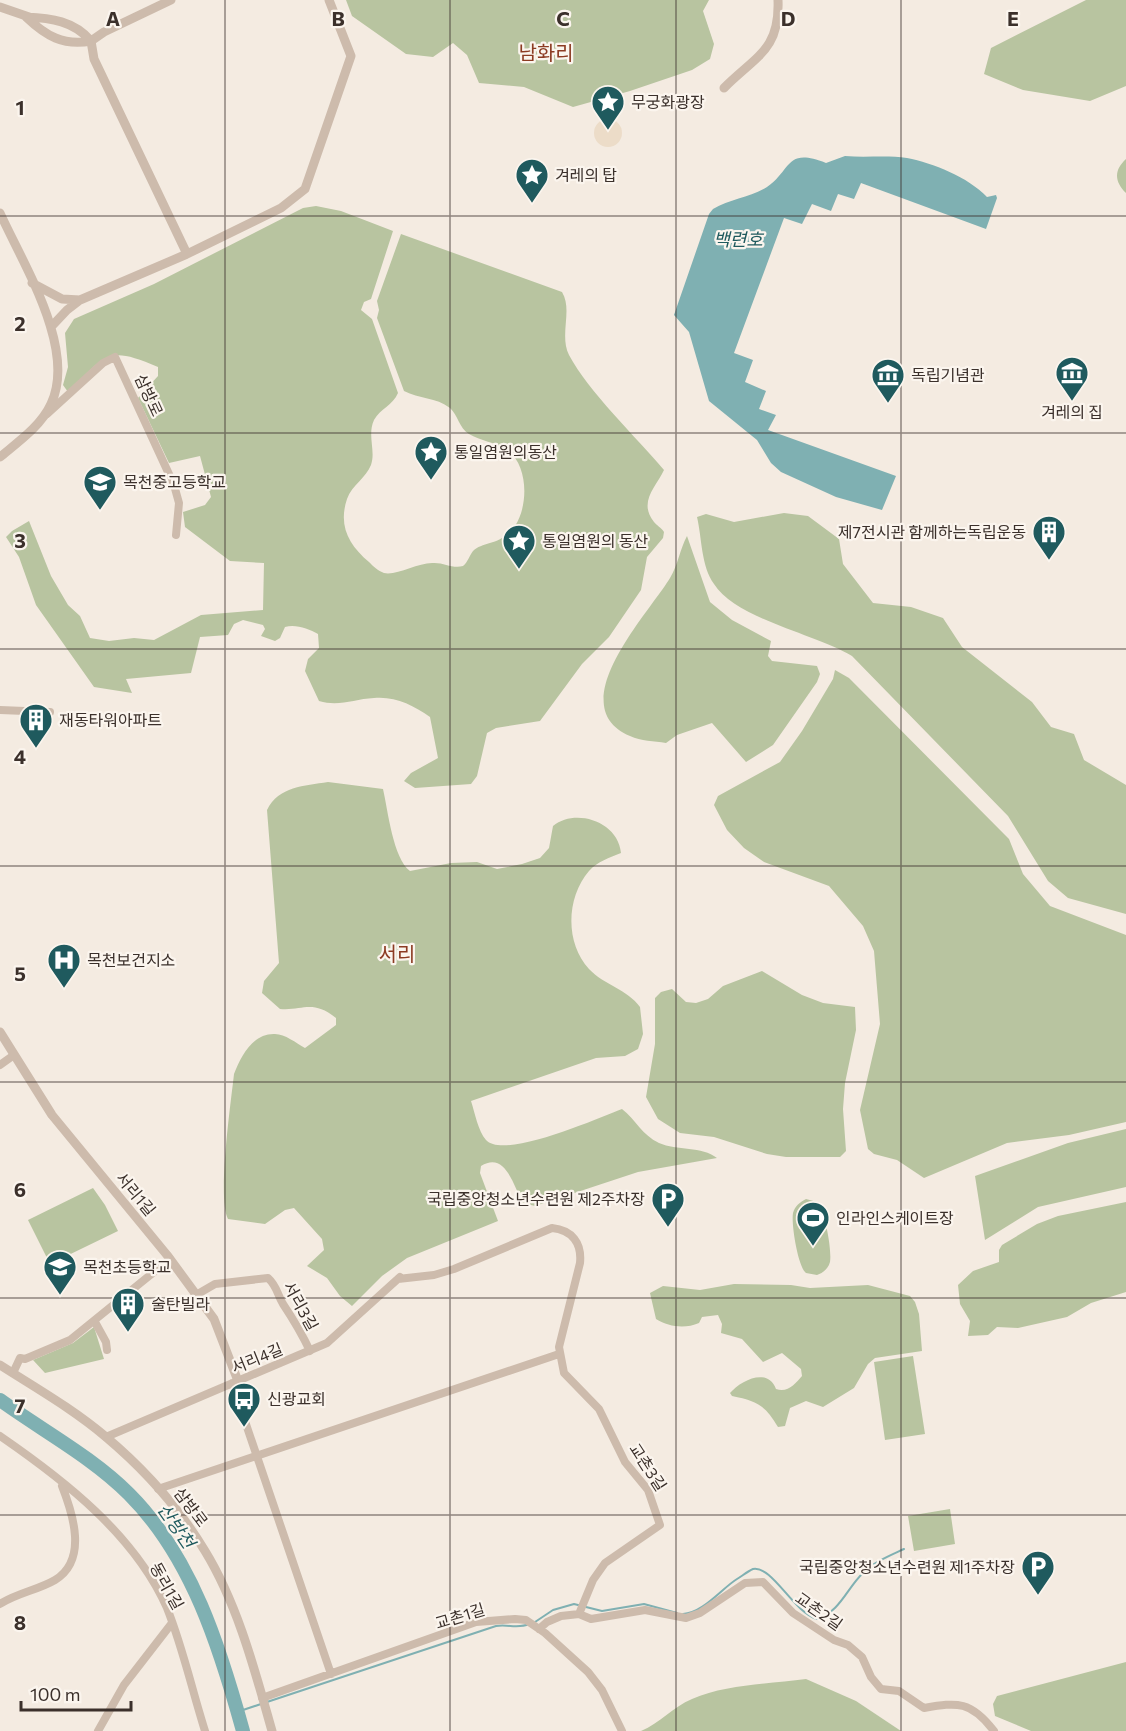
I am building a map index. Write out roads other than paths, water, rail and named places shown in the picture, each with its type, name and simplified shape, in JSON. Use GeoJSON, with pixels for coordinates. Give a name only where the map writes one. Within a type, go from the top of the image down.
{"type":"FeatureCollection","features":[{"type":"Feature","properties":{"kind":"street"},"geometry":{"type":"LineString","coordinates":[[0,7],[26,16],[42,26],[75,39],[91,41],[104,32],[171,0]]}},
{"type":"Feature","properties":{"kind":"street"},"geometry":{"type":"LineString","coordinates":[[51,327],[80,300],[187,254],[281,208],[304,189],[351,56],[329,0]]}},
{"type":"Feature","properties":{"kind":"street"},"geometry":{"type":"LineString","coordinates":[[724,88],[756,59],[776,34],[779,21],[778,0]]}},
{"type":"Feature","properties":{"kind":"street"},"geometry":{"type":"LineString","coordinates":[[91,41],[94,59],[187,254]]}},
{"type":"Feature","properties":{"kind":"street","name":"삼방로"},"geometry":{"type":"LineString","coordinates":[[0,213],[51,327],[59,369],[56,392],[43,417]]}},
{"type":"Feature","properties":{"kind":"street"},"geometry":{"type":"LineString","coordinates":[[32,283],[62,299],[80,300]]}},
{"type":"Feature","properties":{"kind":"street","name":"삼방로"},"geometry":{"type":"LineString","coordinates":[[0,458],[103,363],[115,357],[174,485],[179,503],[176,535]]}},
{"type":"Feature","properties":{"kind":"street"},"geometry":{"type":"LineString","coordinates":[[0,710],[50,712]]}},
{"type":"Feature","properties":{"kind":"street","name":"서리1길"},"geometry":{"type":"LineString","coordinates":[[0,1032],[52,1115],[170,1259],[223,1337],[255,1456],[331,1674]]}},
{"type":"Feature","properties":{"kind":"street"},"geometry":{"type":"LineString","coordinates":[[0,1065],[14,1055]]}},
{"type":"Feature","properties":{"kind":"street","name":"서리4길"},"geometry":{"type":"LineString","coordinates":[[106,1437],[327,1343],[400,1277],[434,1275],[454,1269],[552,1228],[564,1231],[577,1240],[581,1253],[559,1354]]}},
{"type":"Feature","properties":{"kind":"street"},"geometry":{"type":"LineString","coordinates":[[13,1373],[20,1358],[25,1359],[70,1340],[170,1259]]}},
{"type":"Feature","properties":{"kind":"street","name":"서리3길"},"geometry":{"type":"LineString","coordinates":[[196,1295],[215,1284],[268,1278],[276,1285],[282,1303],[294,1317],[310,1351]]}},
{"type":"Feature","properties":{"kind":"street"},"geometry":{"type":"LineString","coordinates":[[95,1322],[109,1344]]}},
{"type":"Feature","properties":{"kind":"street"},"geometry":{"type":"LineString","coordinates":[[158,1489],[559,1354]]}},
{"type":"Feature","properties":{"kind":"street","name":"교촌3길"},"geometry":{"type":"LineString","coordinates":[[559,1354],[568,1380],[599,1409],[625,1462],[648,1490],[660,1525],[605,1563],[593,1580],[580,1612]]}},
{"type":"Feature","properties":{"kind":"street","name":"삼방로"},"geometry":{"type":"LineString","coordinates":[[0,1365],[106,1437],[158,1489],[185,1522],[214,1568],[248,1652],[272,1731]]}},
{"type":"Feature","properties":{"kind":"street","name":"동리1길"},"geometry":{"type":"LineString","coordinates":[[0,1436],[92,1508],[129,1549],[154,1584],[172,1623],[205,1731]]}},
{"type":"Feature","properties":{"kind":"street"},"geometry":{"type":"LineString","coordinates":[[0,1604],[54,1580],[68,1569],[73,1558],[74,1518],[61,1482]]}},
{"type":"Feature","properties":{"kind":"street","name":"교촌2길"},"geometry":{"type":"LineString","coordinates":[[537,1628],[561,1616],[580,1612],[591,1619],[645,1610],[686,1618],[700,1613],[745,1583],[763,1582],[793,1613],[834,1640],[848,1645],[862,1657],[870,1677],[881,1689],[899,1690],[924,1708],[952,1703],[965,1704],[994,1731]]}},
{"type":"Feature","properties":{"kind":"street","name":"교촌1길"},"geometry":{"type":"LineString","coordinates":[[263,1701],[331,1674],[487,1620],[526,1620],[567,1650],[588,1672],[602,1690],[622,1731]]}},
{"type":"Feature","properties":{"kind":"street"},"geometry":{"type":"LineString","coordinates":[[98,1731],[124,1685],[172,1623]]}},
{"type":"Feature","properties":{"kind":"water","name":"백련호"},"geometry":{"type":"Polygon","coordinates":[[[845,156],[899,157],[917,160],[950,172],[970,183],[987,197],[996,195],[997,198],[986,229],[861,183],[854,199],[838,194],[831,211],[812,204],[802,224],[784,218],[734,353],[753,360],[745,382],[766,391],[759,409],[776,415],[768,430],[896,476],[882,510],[836,497],[781,472],[771,463],[757,440],[709,401],[689,332],[674,315],[709,214],[713,209],[767,187],[796,159],[813,159],[826,163],[845,156]]]}},
{"type":"Feature","properties":{"kind":"waterway","name":"산방천"},"geometry":{"type":"LineString","coordinates":[[0,1400],[99,1468],[129,1494],[151,1519],[187,1575],[201,1605],[224,1668],[243,1731]]}},
{"type":"Feature","properties":{"kind":"waterway"},"geometry":{"type":"LineString","coordinates":[[683,1614],[698,1610],[731,1583],[753,1569],[768,1574],[800,1608],[817,1619],[832,1611],[867,1569],[904,1549]]}},
{"type":"Feature","properties":{"kind":"waterway"},"geometry":{"type":"LineString","coordinates":[[535,1622],[553,1610],[574,1604],[602,1611],[644,1604],[677,1613]]}},
{"type":"Feature","properties":{"kind":"waterway"},"geometry":{"type":"LineString","coordinates":[[267,1702],[496,1626],[529,1624]]}},
{"type":"Feature","properties":{"kind":"waterway"},"geometry":{"type":"LineString","coordinates":[[237,1712],[261,1704]]}},
{"type":"Feature","properties":{"kind":"place","name":"무궁화광장"},"geometry":{"type":"Point","coordinates":[608,131]}},
{"type":"Feature","properties":{"kind":"place","name":"겨레의 탑"},"geometry":{"type":"Point","coordinates":[532,204]}},
{"type":"Feature","properties":{"kind":"place","name":"겨레의 집"},"geometry":{"type":"Point","coordinates":[1072,402]}},
{"type":"Feature","properties":{"kind":"place","name":"독립기념관"},"geometry":{"type":"Point","coordinates":[888,404]}},
{"type":"Feature","properties":{"kind":"place","name":"통일염원의동산"},"geometry":{"type":"Point","coordinates":[431,481]}},
{"type":"Feature","properties":{"kind":"place","name":"목천중고등학교"},"geometry":{"type":"Point","coordinates":[100,511]}},
{"type":"Feature","properties":{"kind":"place","name":"제7전시관 함께하는독립운동"},"geometry":{"type":"Point","coordinates":[1049,561]}},
{"type":"Feature","properties":{"kind":"place","name":"통일염원의 동산"},"geometry":{"type":"Point","coordinates":[519,570]}},
{"type":"Feature","properties":{"kind":"place","name":"재동타워아파트"},"geometry":{"type":"Point","coordinates":[36,749]}},
{"type":"Feature","properties":{"kind":"place","name":"목천보건지소"},"geometry":{"type":"Point","coordinates":[64,989]}},
{"type":"Feature","properties":{"kind":"place","name":"국립중앙청소년수련원 제2주차장"},"geometry":{"type":"Point","coordinates":[668,1228]}},
{"type":"Feature","properties":{"kind":"place","name":"인라인스케이트장"},"geometry":{"type":"Point","coordinates":[813,1247]}},
{"type":"Feature","properties":{"kind":"place","name":"목천초등학교"},"geometry":{"type":"Point","coordinates":[60,1296]}},
{"type":"Feature","properties":{"kind":"place","name":"술탄빌라"},"geometry":{"type":"Point","coordinates":[128,1333]}},
{"type":"Feature","properties":{"kind":"place","name":"신광교회"},"geometry":{"type":"Point","coordinates":[244,1428]}},
{"type":"Feature","properties":{"kind":"place","name":"국립중앙청소년수련원 제1주차장"},"geometry":{"type":"Point","coordinates":[1038,1596]}},
{"type":"Feature","properties":{"kind":"district","name":"남화리"},"geometry":{"type":"Point","coordinates":[546,53]}},
{"type":"Feature","properties":{"kind":"district","name":"서리"},"geometry":{"type":"Point","coordinates":[397,954]}}]}
